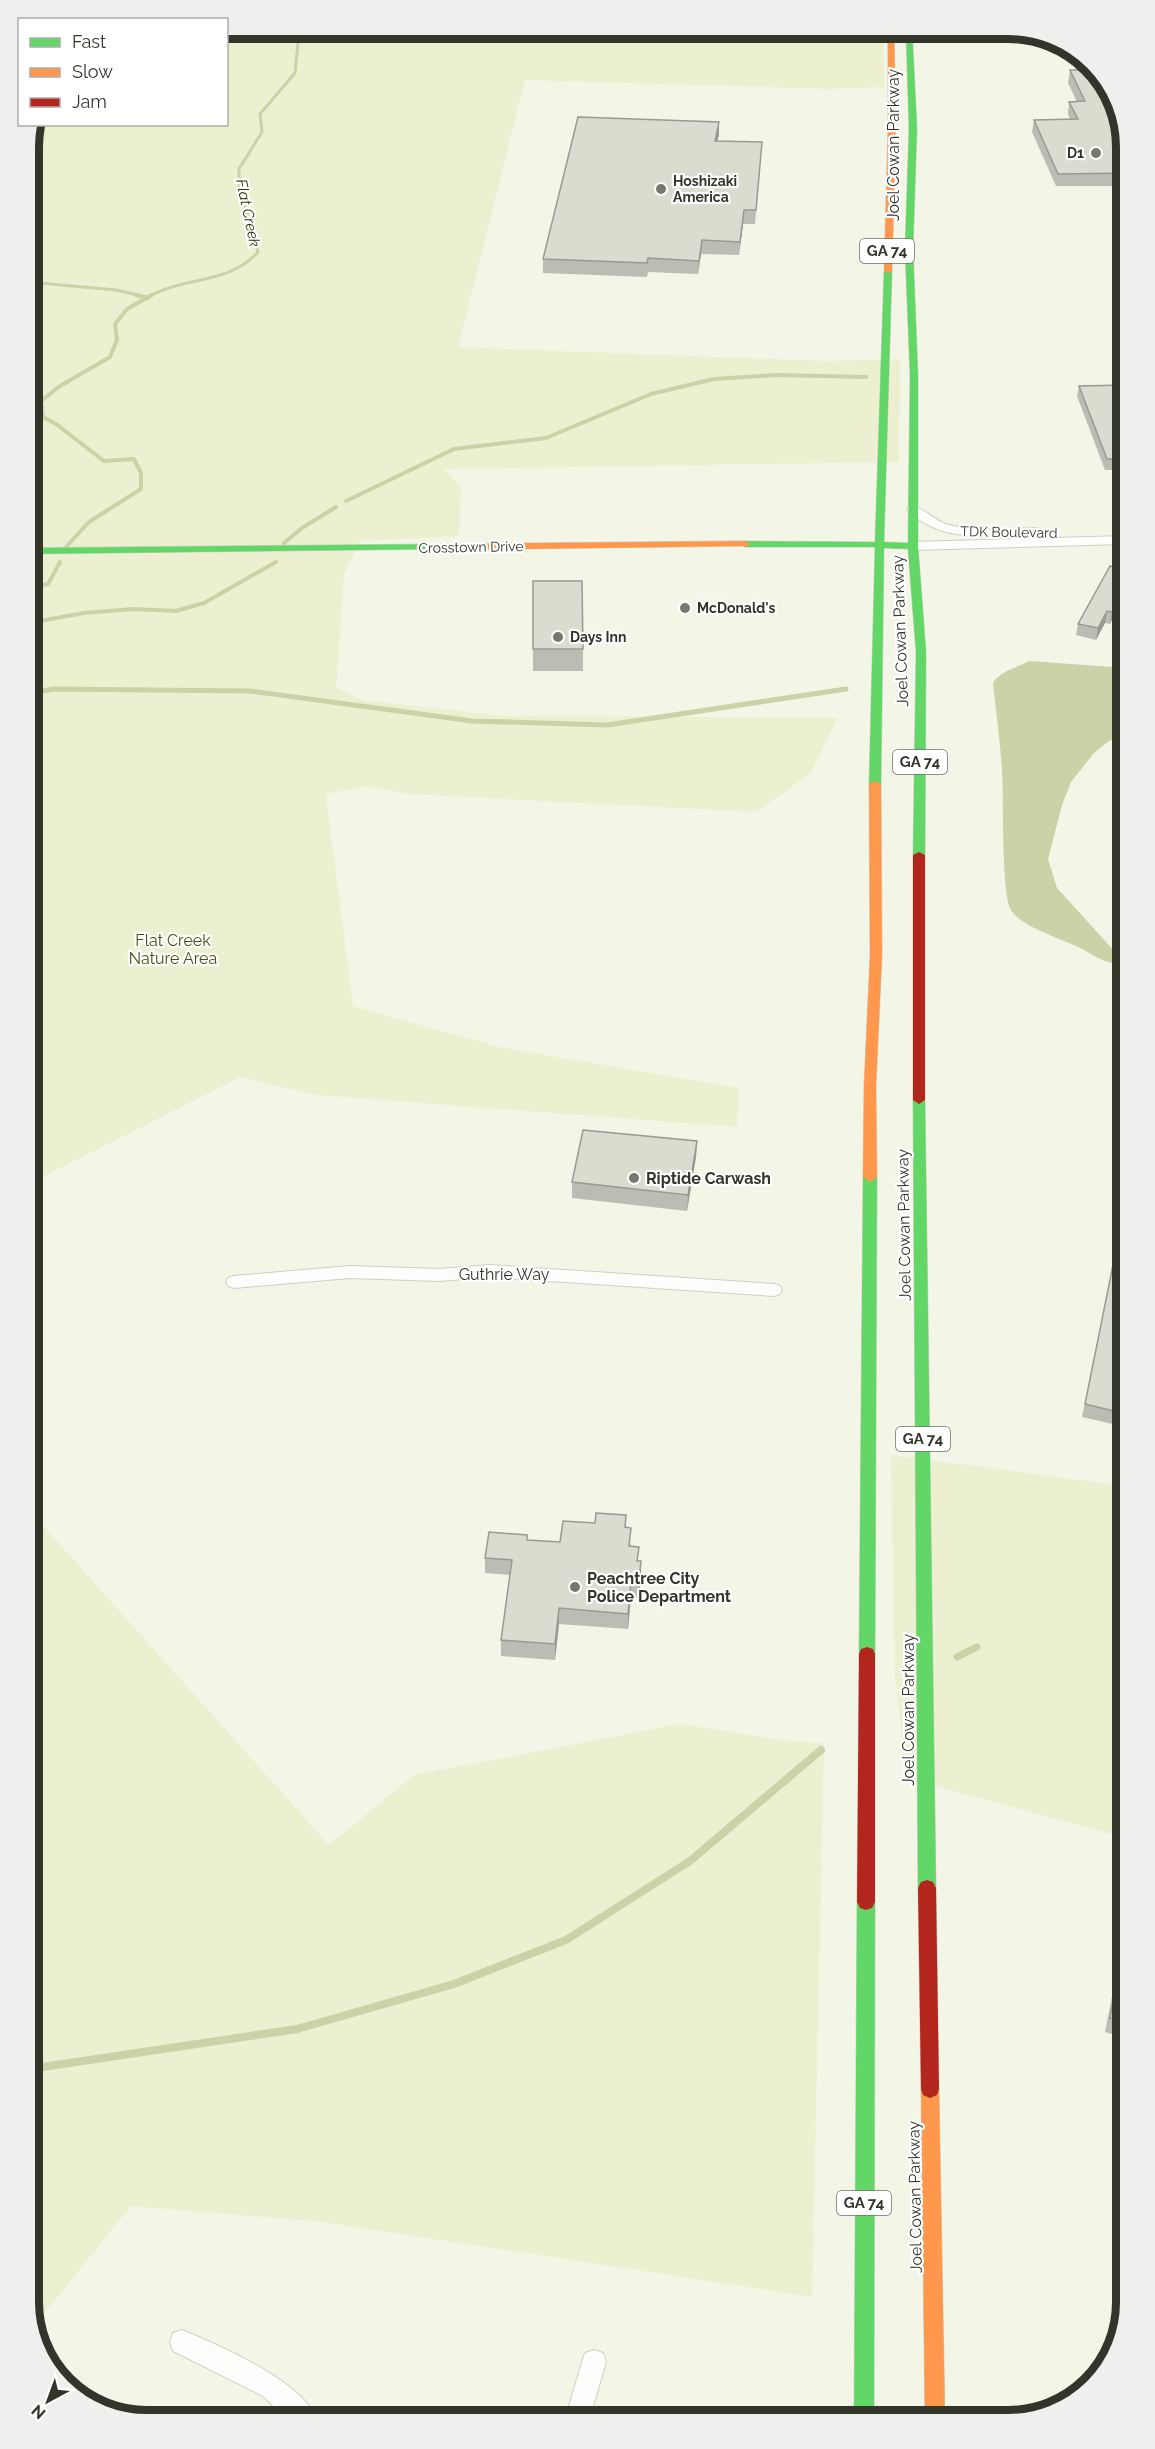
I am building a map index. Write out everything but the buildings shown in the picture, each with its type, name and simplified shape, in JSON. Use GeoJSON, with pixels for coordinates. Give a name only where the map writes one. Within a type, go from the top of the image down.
{"type":"FeatureCollection","features":[{"type":"Feature","properties":{"kind":"main road","name":"Joel Cowan Parkway"},"geometry":{"type":"LineString","coordinates":[[864,2410],[870,1086],[876,955],[875,664],[881,544],[892,128],[891,39]]}},
{"type":"Feature","properties":{"kind":"main road","name":"Joel Cowan Parkway"},"geometry":{"type":"LineString","coordinates":[[909,39],[913,128],[909,249],[914,375],[913,546],[921,652],[918,958],[924,1705],[935,2410]]}},
{"type":"Feature","properties":{"kind":"main road","name":"Crosstown Drive"},"geometry":{"type":"LineString","coordinates":[[39,551],[881,544],[913,546]]}},
{"type":"Feature","properties":{"kind":"street"},"geometry":{"type":"LineString","coordinates":[[892,128],[913,128]]}},
{"type":"Feature","properties":{"kind":"street","name":"TDK Boulevard"},"geometry":{"type":"LineString","coordinates":[[913,509],[932,524],[957,531],[1060,532],[1112,541]]}},
{"type":"Feature","properties":{"kind":"street","name":"TDK Boulevard"},"geometry":{"type":"LineString","coordinates":[[913,546],[1116,541]]}},
{"type":"Feature","properties":{"kind":"street","name":"Guthrie Way"},"geometry":{"type":"LineString","coordinates":[[234,1282],[350,1272],[439,1275],[490,1271],[774,1290]]}},
{"type":"Feature","properties":{"kind":"street"},"geometry":{"type":"LineString","coordinates":[[182,2342],[272,2387],[295,2410]]}},
{"type":"Feature","properties":{"kind":"street"},"geometry":{"type":"LineString","coordinates":[[580,2410],[594,2362]]}},
{"type":"Feature","properties":{"kind":"green space","name":"Flat Creek Nature Area"},"geometry":{"type":"Polygon","coordinates":[[[228,39],[883,39],[885,87],[827,89],[525,80],[458,347],[826,361],[900,359],[899,462],[444,469],[461,487],[459,536],[360,541],[344,574],[336,688],[362,700],[504,716],[838,718],[811,773],[756,812],[409,794],[365,786],[326,794],[353,1006],[499,1047],[739,1088],[737,1127],[316,1095],[240,1077],[39,1179],[39,140],[42,126],[228,126],[228,39]]]}},
{"type":"Feature","properties":{"kind":"green space"},"geometry":{"type":"Polygon","coordinates":[[[891,1455],[1116,1485],[1116,1835],[906,1778],[895,1674],[891,1455]]]}},
{"type":"Feature","properties":{"kind":"green space"},"geometry":{"type":"Polygon","coordinates":[[[39,1521],[329,1845],[414,1775],[680,1724],[790,1741],[824,1743],[812,2297],[323,2222],[131,2206],[40,2318],[39,1521]]]}},
{"type":"Feature","properties":{"kind":"shaded area"},"geometry":{"type":"Polygon","coordinates":[[[1029,661],[1116,667],[1116,739],[1109,741],[1094,753],[1071,782],[1062,805],[1048,859],[1057,888],[1116,953],[1115,963],[1101,959],[1032,927],[1011,910],[1004,864],[1002,769],[993,683],[1005,672],[1029,661]]]}},
{"type":"Feature","properties":{"kind":"waterway","name":"Flat Creek"},"geometry":{"type":"LineString","coordinates":[[151,296],[178,285],[234,270],[258,252],[239,185],[239,169],[262,132],[260,114],[295,73],[300,39]]}},
{"type":"Feature","properties":{"kind":"waterway"},"geometry":{"type":"LineString","coordinates":[[39,283],[116,290],[142,296]]}},
{"type":"Feature","properties":{"kind":"waterway"},"geometry":{"type":"LineString","coordinates":[[136,295],[147,298]]}},
{"type":"Feature","properties":{"kind":"waterway","name":"Flat Creek"},"geometry":{"type":"LineString","coordinates":[[147,298],[151,296]]}},
{"type":"Feature","properties":{"kind":"waterway","name":"Flat Creek"},"geometry":{"type":"LineString","coordinates":[[66,547],[89,522],[141,489],[141,473],[134,459],[104,461],[56,424],[43,417],[41,401],[60,386],[110,357],[117,340],[115,324],[127,309],[147,298]]}},
{"type":"Feature","properties":{"kind":"waterway"},"geometry":{"type":"LineString","coordinates":[[346,501],[454,449],[546,438],[651,394],[714,379],[776,375],[866,377]]}},
{"type":"Feature","properties":{"kind":"waterway"},"geometry":{"type":"LineString","coordinates":[[284,543],[302,528],[336,507]]}},
{"type":"Feature","properties":{"kind":"waterway","name":"Flat Creek"},"geometry":{"type":"LineString","coordinates":[[39,585],[48,584],[60,562]]}},
{"type":"Feature","properties":{"kind":"waterway"},"geometry":{"type":"LineString","coordinates":[[39,621],[84,613],[133,609],[176,611],[204,603],[276,562]]}},
{"type":"Feature","properties":{"kind":"waterway"},"geometry":{"type":"LineString","coordinates":[[39,691],[54,689],[250,691],[472,721],[607,725],[846,689]]}},
{"type":"Feature","properties":{"kind":"waterway"},"geometry":{"type":"LineString","coordinates":[[957,1657],[977,1647]]}},
{"type":"Feature","properties":{"kind":"waterway"},"geometry":{"type":"LineString","coordinates":[[39,2068],[297,2029],[454,1984],[566,1940],[690,1861],[821,1750]]}},
{"type":"Feature","properties":{"kind":"traffic: fast"},"geometry":{"type":"LineString","coordinates":[[909,39],[913,128],[909,249],[914,375],[913,546],[921,652],[919,855]]}},
{"type":"Feature","properties":{"kind":"traffic: fast"},"geometry":{"type":"LineString","coordinates":[[875,784],[878,592],[888,271]]}},
{"type":"Feature","properties":{"kind":"traffic: fast"},"geometry":{"type":"LineString","coordinates":[[745,544],[834,543],[913,546]]}},
{"type":"Feature","properties":{"kind":"traffic: fast"},"geometry":{"type":"LineString","coordinates":[[39,551],[443,547]]}},
{"type":"Feature","properties":{"kind":"traffic: fast"},"geometry":{"type":"LineString","coordinates":[[919,1100],[927,1888]]}},
{"type":"Feature","properties":{"kind":"traffic: fast"},"geometry":{"type":"LineString","coordinates":[[867,1654],[870,1177]]}},
{"type":"Feature","properties":{"kind":"traffic: fast"},"geometry":{"type":"LineString","coordinates":[[864,2410],[866,1902]]}},
{"type":"Feature","properties":{"kind":"traffic: slow"},"geometry":{"type":"LineString","coordinates":[[888,271],[892,128],[891,39]]}},
{"type":"Feature","properties":{"kind":"traffic: slow"},"geometry":{"type":"LineString","coordinates":[[443,547],[745,544]]}},
{"type":"Feature","properties":{"kind":"traffic: slow"},"geometry":{"type":"LineString","coordinates":[[870,1177],[870,1086],[876,955],[875,784]]}},
{"type":"Feature","properties":{"kind":"traffic: slow"},"geometry":{"type":"LineString","coordinates":[[930,2089],[935,2410]]}},
{"type":"Feature","properties":{"kind":"traffic: jam"},"geometry":{"type":"LineString","coordinates":[[919,855],[919,1100]]}},
{"type":"Feature","properties":{"kind":"traffic: jam"},"geometry":{"type":"LineString","coordinates":[[866,1902],[867,1654]]}},
{"type":"Feature","properties":{"kind":"traffic: jam"},"geometry":{"type":"LineString","coordinates":[[927,1888],[930,2089]]}},
{"type":"Feature","properties":{"kind":"place","name":"D1"},"geometry":{"type":"Point","coordinates":[1096,153]}},
{"type":"Feature","properties":{"kind":"place","name":"Hoshizaki America"},"geometry":{"type":"Point","coordinates":[661,189]}},
{"type":"Feature","properties":{"kind":"place","name":"McDonald's"},"geometry":{"type":"Point","coordinates":[685,608]}},
{"type":"Feature","properties":{"kind":"place","name":"Days Inn"},"geometry":{"type":"Point","coordinates":[558,637]}},
{"type":"Feature","properties":{"kind":"place","name":"Riptide Carwash"},"geometry":{"type":"Point","coordinates":[634,1178]}},
{"type":"Feature","properties":{"kind":"place","name":"Peachtree City Police Department"},"geometry":{"type":"Point","coordinates":[575,1587]}}]}
